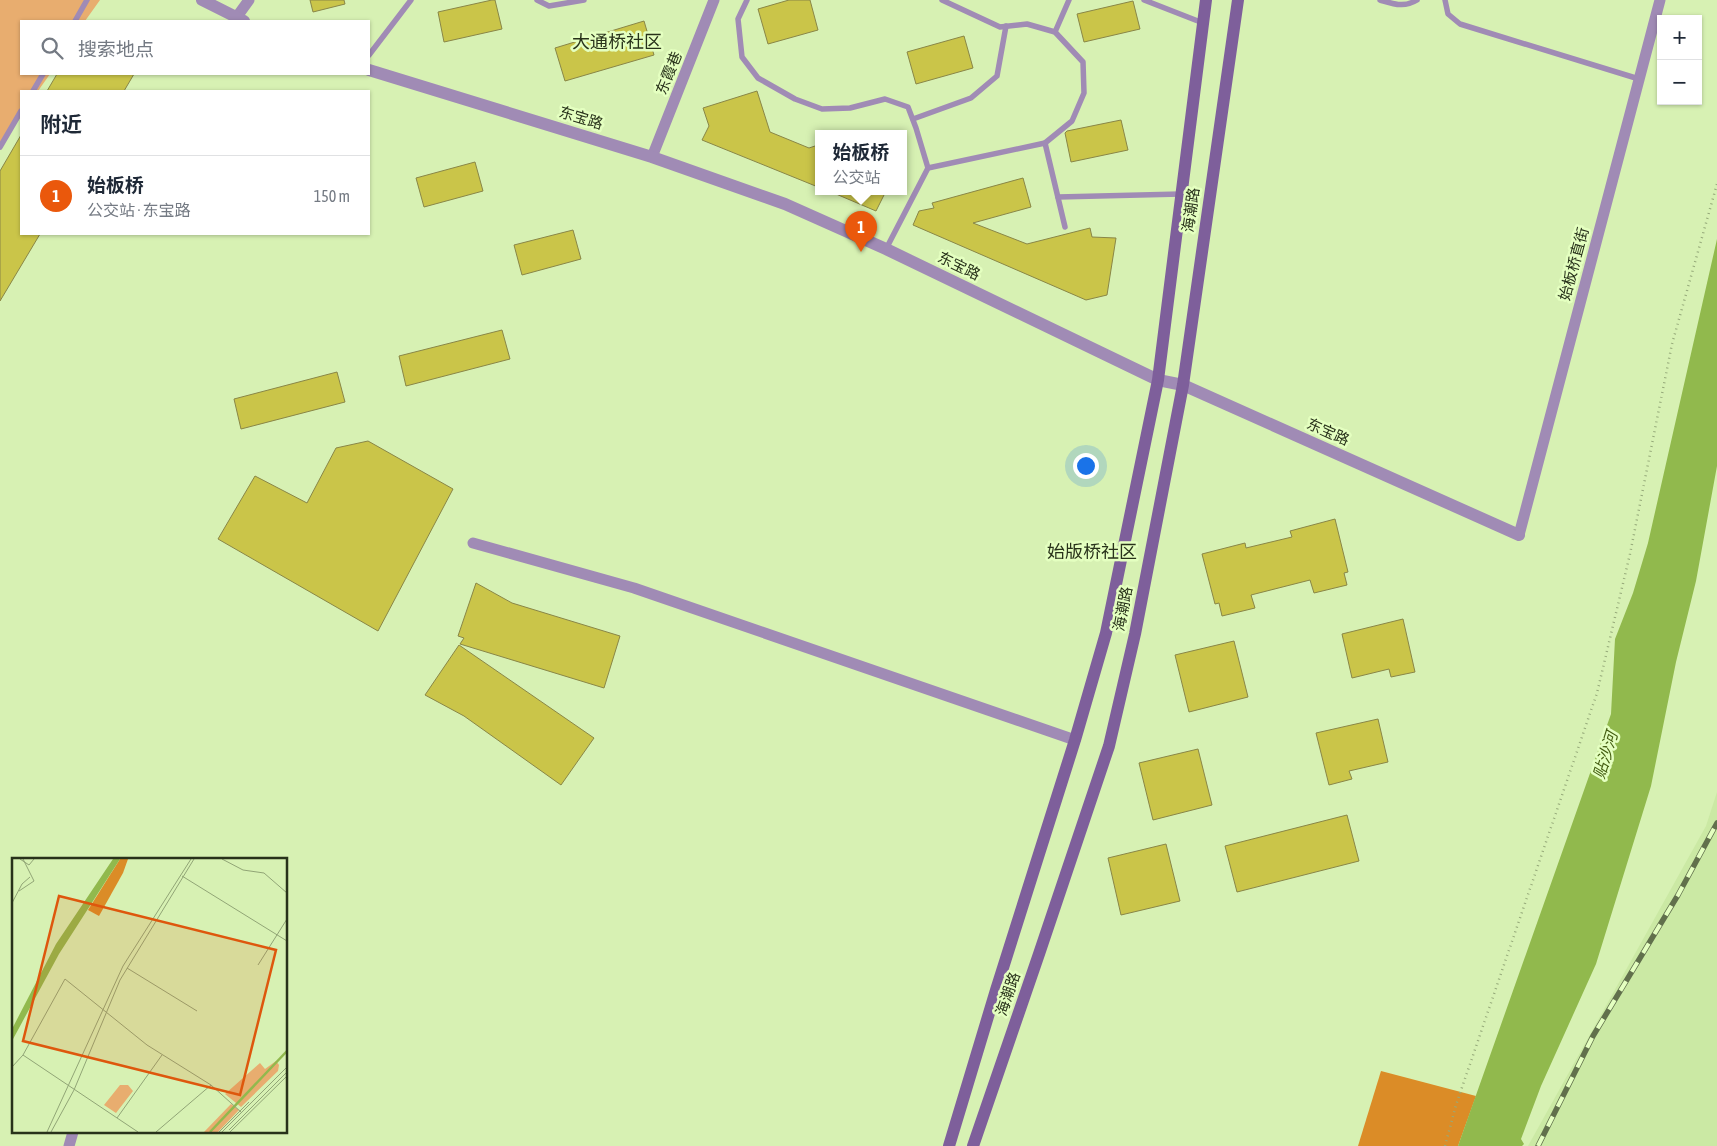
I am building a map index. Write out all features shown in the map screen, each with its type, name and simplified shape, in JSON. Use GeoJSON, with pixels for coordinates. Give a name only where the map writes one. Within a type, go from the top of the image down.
{"type":"FeatureCollection","features":[{"type":"Feature","properties":{"kind":"main road","name":"海潮路"},"geometry":{"type":"LineString","coordinates":[[950,1146],[1106,633],[1158,380],[1206,0]]}},
{"type":"Feature","properties":{"kind":"main road","name":"海潮路"},"geometry":{"type":"LineString","coordinates":[[973,1146],[1109,746],[1135,634],[1182,385],[1238,0]]}},
{"type":"Feature","properties":{"kind":"street"},"geometry":{"type":"LineString","coordinates":[[202,0],[240,20],[249,0]]}},
{"type":"Feature","properties":{"kind":"street","name":"东霞巷"},"geometry":{"type":"LineString","coordinates":[[652,157],[714,0]]}},
{"type":"Feature","properties":{"kind":"street","name":"始板桥直街"},"geometry":{"type":"LineString","coordinates":[[1519,535],[1660,0]]}},
{"type":"Feature","properties":{"kind":"street","name":"东宝路"},"geometry":{"type":"LineString","coordinates":[[370,70],[652,157],[785,204],[886,249],[1158,380],[1182,385],[1519,535]]}},
{"type":"Feature","properties":{"kind":"street"},"geometry":{"type":"LineString","coordinates":[[473,543],[634,588],[1075,740]]}},
{"type":"Feature","properties":{"kind":"lane"},"geometry":{"type":"LineString","coordinates":[[76,20],[87,0]]}},
{"type":"Feature","properties":{"kind":"lane"},"geometry":{"type":"LineString","coordinates":[[370,54],[411,0]]}},
{"type":"Feature","properties":{"kind":"lane"},"geometry":{"type":"LineString","coordinates":[[537,0],[549,6],[584,0]]}},
{"type":"Feature","properties":{"kind":"lane"},"geometry":{"type":"LineString","coordinates":[[747,0],[738,19],[742,57],[758,78],[795,99],[822,109],[850,108],[885,99],[908,107],[928,168],[886,249]]}},
{"type":"Feature","properties":{"kind":"lane"},"geometry":{"type":"LineString","coordinates":[[928,168],[1045,144],[1072,121],[1084,93],[1083,62],[1055,32],[1027,24],[1000,27],[944,0]]}},
{"type":"Feature","properties":{"kind":"lane"},"geometry":{"type":"LineString","coordinates":[[1055,32],[1070,0]]}},
{"type":"Feature","properties":{"kind":"lane"},"geometry":{"type":"LineString","coordinates":[[1144,0],[1203,23]]}},
{"type":"Feature","properties":{"kind":"lane"},"geometry":{"type":"LineString","coordinates":[[1380,0],[1396,5],[1409,5],[1417,0]]}},
{"type":"Feature","properties":{"kind":"lane"},"geometry":{"type":"LineString","coordinates":[[1445,0],[1448,14],[1460,24],[1639,79]]}},
{"type":"Feature","properties":{"kind":"lane"},"geometry":{"type":"LineString","coordinates":[[913,119],[971,98],[997,76],[1006,26]]}},
{"type":"Feature","properties":{"kind":"lane"},"geometry":{"type":"LineString","coordinates":[[34,90],[42,75]]}},
{"type":"Feature","properties":{"kind":"lane"},"geometry":{"type":"LineString","coordinates":[[0,147],[20,113]]}},
{"type":"Feature","properties":{"kind":"lane"},"geometry":{"type":"LineString","coordinates":[[1045,144],[1065,226]]}},
{"type":"Feature","properties":{"kind":"lane"},"geometry":{"type":"LineString","coordinates":[[1058,197],[1181,194]]}},
{"type":"Feature","properties":{"kind":"path"},"geometry":{"type":"LineString","coordinates":[[1445,1146],[1456,1105],[1597,693],[1630,554],[1672,344],[1717,184]]}},
{"type":"Feature","properties":{"kind":"shaded area"},"geometry":{"type":"Polygon","coordinates":[[[0,0],[100,0],[86,20],[20,20],[20,75],[49,75],[39,90],[20,90],[20,117],[0,147],[0,0]]]}},
{"type":"Feature","properties":{"kind":"shaded area"},"geometry":{"type":"Polygon","coordinates":[[[1717,792],[1717,1146],[1528,1146],[1706,826],[1717,792]]]}},
{"type":"Feature","properties":{"kind":"shaded area"},"geometry":{"type":"Polygon","coordinates":[[[1381,1071],[1476,1096],[1458,1146],[1358,1146],[1381,1071]]]}},
{"type":"Feature","properties":{"kind":"water","name":"贴沙河"},"geometry":{"type":"Polygon","coordinates":[[[1717,239],[1717,466],[1696,581],[1676,662],[1651,786],[1596,964],[1541,1086],[1521,1139],[1524,1144],[1522,1146],[1458,1146],[1611,714],[1615,639],[1633,593],[1648,543],[1717,239]]]}},
{"type":"Feature","properties":{"kind":"building"},"geometry":{"type":"Polygon","coordinates":[[[310,0],[344,0],[345,4],[313,12],[310,0]]]}},
{"type":"Feature","properties":{"kind":"building"},"geometry":{"type":"Polygon","coordinates":[[[495,0],[502,29],[444,42],[438,12],[495,0]]]}},
{"type":"Feature","properties":{"kind":"building"},"geometry":{"type":"Polygon","coordinates":[[[789,0],[810,0],[818,30],[768,44],[758,9],[789,0]]]}},
{"type":"Feature","properties":{"kind":"building"},"geometry":{"type":"Polygon","coordinates":[[[1133,1],[1140,29],[1084,42],[1077,14],[1133,1]]]}},
{"type":"Feature","properties":{"kind":"building"},"geometry":{"type":"Polygon","coordinates":[[[644,21],[654,55],[565,81],[555,48],[644,21]]]}},
{"type":"Feature","properties":{"kind":"building"},"geometry":{"type":"Polygon","coordinates":[[[964,36],[973,68],[916,84],[907,52],[964,36]]]}},
{"type":"Feature","properties":{"kind":"building"},"geometry":{"type":"Polygon","coordinates":[[[56,75],[133,75],[125,90],[48,90],[56,75]]]}},
{"type":"Feature","properties":{"kind":"building"},"geometry":{"type":"Polygon","coordinates":[[[757,91],[770,132],[809,148],[815,146],[815,186],[702,140],[709,126],[703,108],[757,91]]]}},
{"type":"Feature","properties":{"kind":"building"},"geometry":{"type":"Polygon","coordinates":[[[1121,120],[1128,150],[1071,162],[1065,133],[1067,131],[1121,120]]]}},
{"type":"Feature","properties":{"kind":"building"},"geometry":{"type":"Polygon","coordinates":[[[20,137],[20,235],[39,235],[0,301],[0,171],[20,137]]]}},
{"type":"Feature","properties":{"kind":"building"},"geometry":{"type":"Polygon","coordinates":[[[475,162],[483,191],[424,207],[416,178],[475,162]]]}},
{"type":"Feature","properties":{"kind":"building"},"geometry":{"type":"Polygon","coordinates":[[[1023,178],[1031,207],[973,223],[1027,244],[1090,228],[1092,237],[1116,238],[1107,295],[1086,300],[913,225],[919,211],[934,208],[932,203],[1023,178]]]}},
{"type":"Feature","properties":{"kind":"building"},"geometry":{"type":"Polygon","coordinates":[[[838,195],[884,195],[876,211],[838,195]]]}},
{"type":"Feature","properties":{"kind":"building"},"geometry":{"type":"Polygon","coordinates":[[[573,230],[581,259],[522,275],[514,245],[573,230]]]}},
{"type":"Feature","properties":{"kind":"building"},"geometry":{"type":"Polygon","coordinates":[[[502,330],[510,359],[406,386],[399,356],[502,330]]]}},
{"type":"Feature","properties":{"kind":"building"},"geometry":{"type":"Polygon","coordinates":[[[337,372],[345,402],[241,429],[234,399],[337,372]]]}},
{"type":"Feature","properties":{"kind":"building"},"geometry":{"type":"Polygon","coordinates":[[[368,441],[453,489],[378,631],[218,539],[255,476],[307,503],[336,448],[368,441]]]}},
{"type":"Feature","properties":{"kind":"building"},"geometry":{"type":"Polygon","coordinates":[[[1335,519],[1348,572],[1344,573],[1347,585],[1314,593],[1310,580],[1251,595],[1255,608],[1222,616],[1219,603],[1215,604],[1202,554],[1245,543],[1246,548],[1292,537],[1290,531],[1335,519]]]}},
{"type":"Feature","properties":{"kind":"building"},"geometry":{"type":"Polygon","coordinates":[[[476,583],[512,603],[620,636],[604,688],[460,644],[464,638],[458,636],[476,583]]]}},
{"type":"Feature","properties":{"kind":"building"},"geometry":{"type":"Polygon","coordinates":[[[1403,619],[1415,672],[1391,677],[1389,669],[1352,678],[1342,634],[1403,619]]]}},
{"type":"Feature","properties":{"kind":"building"},"geometry":{"type":"Polygon","coordinates":[[[1234,641],[1248,697],[1189,712],[1175,655],[1234,641]]]}},
{"type":"Feature","properties":{"kind":"building"},"geometry":{"type":"Polygon","coordinates":[[[459,645],[594,738],[561,785],[464,716],[425,695],[459,645]]]}},
{"type":"Feature","properties":{"kind":"building"},"geometry":{"type":"Polygon","coordinates":[[[1378,719],[1388,762],[1349,771],[1352,779],[1329,785],[1316,733],[1378,719]]]}},
{"type":"Feature","properties":{"kind":"building"},"geometry":{"type":"Polygon","coordinates":[[[1198,749],[1212,805],[1153,820],[1139,763],[1198,749]]]}},
{"type":"Feature","properties":{"kind":"building"},"geometry":{"type":"Polygon","coordinates":[[[1347,815],[1359,861],[1237,892],[1225,846],[1347,815]]]}},
{"type":"Feature","properties":{"kind":"building"},"geometry":{"type":"Polygon","coordinates":[[[1166,844],[1180,901],[1121,915],[1108,858],[1166,844]]]}},
{"type":"Feature","properties":{"kind":"railway"},"geometry":{"type":"LineString","coordinates":[[1538,1146],[1593,1036],[1678,895],[1717,823]]}},
{"type":"Feature","properties":{"kind":"place","name":"始板桥"},"geometry":{"type":"Point","coordinates":[861,252]}},
{"type":"Feature","properties":{"kind":"district","name":"大通桥社区"},"geometry":{"type":"Point","coordinates":[617,42]}},
{"type":"Feature","properties":{"kind":"district","name":"始版桥社区"},"geometry":{"type":"Point","coordinates":[1092,552]}}]}
